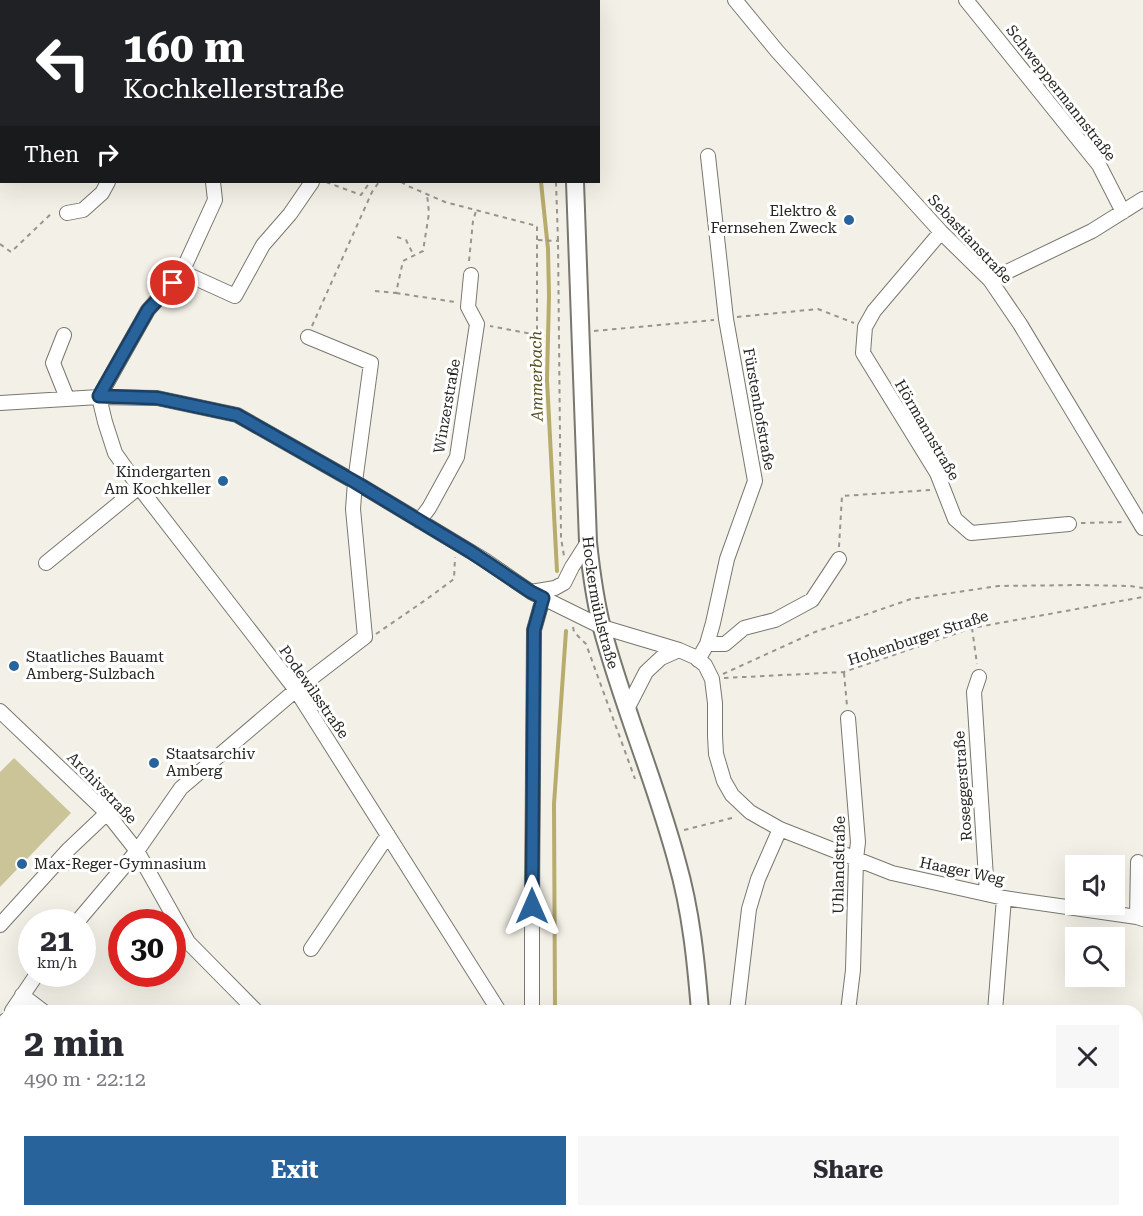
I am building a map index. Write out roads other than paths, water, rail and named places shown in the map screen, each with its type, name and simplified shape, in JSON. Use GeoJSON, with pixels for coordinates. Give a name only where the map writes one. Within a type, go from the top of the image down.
{"type":"FeatureCollection","features":[{"type":"Feature","properties":{"kind":"main road","name":"Hockermühlstraße"},"geometry":{"type":"LineString","coordinates":[[575,183],[588,543],[592,576],[602,627],[669,834],[689,914],[699,1005]]}},
{"type":"Feature","properties":{"kind":"street","name":"Sebastianstraße"},"geometry":{"type":"LineString","coordinates":[[735,0],[777,51],[941,232],[990,280],[1020,324],[1142,526]]}},
{"type":"Feature","properties":{"kind":"street","name":"Schweppermannstraße"},"geometry":{"type":"LineString","coordinates":[[966,0],[1099,165],[1123,212]]}},
{"type":"Feature","properties":{"kind":"street","name":"Fürstenhofstraße"},"geometry":{"type":"LineString","coordinates":[[698,660],[707,644],[714,623],[727,559],[755,481],[726,319],[708,156]]}},
{"type":"Feature","properties":{"kind":"street"},"geometry":{"type":"LineString","coordinates":[[67,213],[83,210],[102,193],[107,183]]}},
{"type":"Feature","properties":{"kind":"street"},"geometry":{"type":"LineString","coordinates":[[99,396],[148,310],[182,272],[215,200],[213,183]]}},
{"type":"Feature","properties":{"kind":"street"},"geometry":{"type":"LineString","coordinates":[[182,272],[235,296],[263,245],[290,214],[311,183]]}},
{"type":"Feature","properties":{"kind":"street"},"geometry":{"type":"LineString","coordinates":[[990,280],[1092,231],[1143,199]]}},
{"type":"Feature","properties":{"kind":"street","name":"Hörmannstraße"},"geometry":{"type":"LineString","coordinates":[[941,232],[874,311],[865,327],[863,353],[937,473],[955,519],[971,533],[1069,524]]}},
{"type":"Feature","properties":{"kind":"street","name":"Winzerstraße"},"geometry":{"type":"LineString","coordinates":[[419,521],[429,508],[457,458],[477,324],[468,307],[471,275]]}},
{"type":"Feature","properties":{"kind":"street"},"geometry":{"type":"LineString","coordinates":[[64,334],[52,363],[67,398]]}},
{"type":"Feature","properties":{"kind":"street"},"geometry":{"type":"LineString","coordinates":[[88,909],[137,851],[181,788],[296,690],[365,637],[353,509],[371,363],[308,337]]}},
{"type":"Feature","properties":{"kind":"street","name":"Haager Weg"},"geometry":{"type":"LineString","coordinates":[[0,403],[99,396],[157,398],[237,415],[459,544],[537,595],[602,627],[690,654],[705,665],[712,679],[716,703],[716,754],[724,781],[732,795],[750,812],[780,829],[892,873],[1004,898],[1140,918]]}},
{"type":"Feature","properties":{"kind":"street","name":"Podewilsstraße"},"geometry":{"type":"LineString","coordinates":[[99,396],[115,453],[296,690],[496,1005]]}},
{"type":"Feature","properties":{"kind":"street"},"geometry":{"type":"LineString","coordinates":[[46,563],[139,487]]}},
{"type":"Feature","properties":{"kind":"street"},"geometry":{"type":"LineString","coordinates":[[532,1005],[534,630],[537,595],[564,583],[588,543]]}},
{"type":"Feature","properties":{"kind":"street"},"geometry":{"type":"LineString","coordinates":[[707,644],[725,644],[744,628],[775,620],[812,600],[839,559]]}},
{"type":"Feature","properties":{"kind":"street"},"geometry":{"type":"LineString","coordinates":[[627,709],[646,672],[661,658],[679,650]]}},
{"type":"Feature","properties":{"kind":"street","name":"Roseggerstraße"},"geometry":{"type":"LineString","coordinates":[[979,677],[974,692],[987,893]]}},
{"type":"Feature","properties":{"kind":"street","name":"Archivstraße"},"geometry":{"type":"LineString","coordinates":[[0,711],[107,813],[137,851],[188,942],[250,1005]]}},
{"type":"Feature","properties":{"kind":"street","name":"Uhlandstraße"},"geometry":{"type":"LineString","coordinates":[[848,718],[858,842],[853,970],[849,1005]]}},
{"type":"Feature","properties":{"kind":"street"},"geometry":{"type":"LineString","coordinates":[[0,925],[69,849],[107,813]]}},
{"type":"Feature","properties":{"kind":"street"},"geometry":{"type":"LineString","coordinates":[[738,1005],[749,909],[758,879],[780,829]]}},
{"type":"Feature","properties":{"kind":"street"},"geometry":{"type":"LineString","coordinates":[[311,949],[387,835]]}},
{"type":"Feature","properties":{"kind":"street"},"geometry":{"type":"LineString","coordinates":[[1138,862],[1140,918]]}},
{"type":"Feature","properties":{"kind":"street"},"geometry":{"type":"LineString","coordinates":[[995,1005],[1004,898]]}},
{"type":"Feature","properties":{"kind":"street"},"geometry":{"type":"LineString","coordinates":[[16,1005],[28,987]]}},
{"type":"Feature","properties":{"kind":"street"},"geometry":{"type":"LineString","coordinates":[[22,995],[36,1005]]}},
{"type":"Feature","properties":{"kind":"street"},"geometry":{"type":"LineString","coordinates":[[488,1005],[492,999]]}},
{"type":"Feature","properties":{"kind":"waterway","name":"Ammerbach"},"geometry":{"type":"LineString","coordinates":[[541,183],[548,249],[547,380],[557,571]]}},
{"type":"Feature","properties":{"kind":"waterway","name":"Ammerbach"},"geometry":{"type":"LineString","coordinates":[[555,1005],[554,804],[566,631]]}},
{"type":"Feature","properties":{"kind":"place","name":"Elektro & Fernsehen Zweck"},"geometry":{"type":"Point","coordinates":[849,220]}},
{"type":"Feature","properties":{"kind":"place","name":"Kindergarten Am Kochkeller"},"geometry":{"type":"Point","coordinates":[223,481]}},
{"type":"Feature","properties":{"kind":"place","name":"Staatliches Bauamt Amberg-Sulzbach"},"geometry":{"type":"Point","coordinates":[14,666]}},
{"type":"Feature","properties":{"kind":"place","name":"Staatsarchiv Amberg"},"geometry":{"type":"Point","coordinates":[154,763]}},
{"type":"Feature","properties":{"kind":"place","name":"Max-Reger-Gymnasium"},"geometry":{"type":"Point","coordinates":[22,864]}}]}
